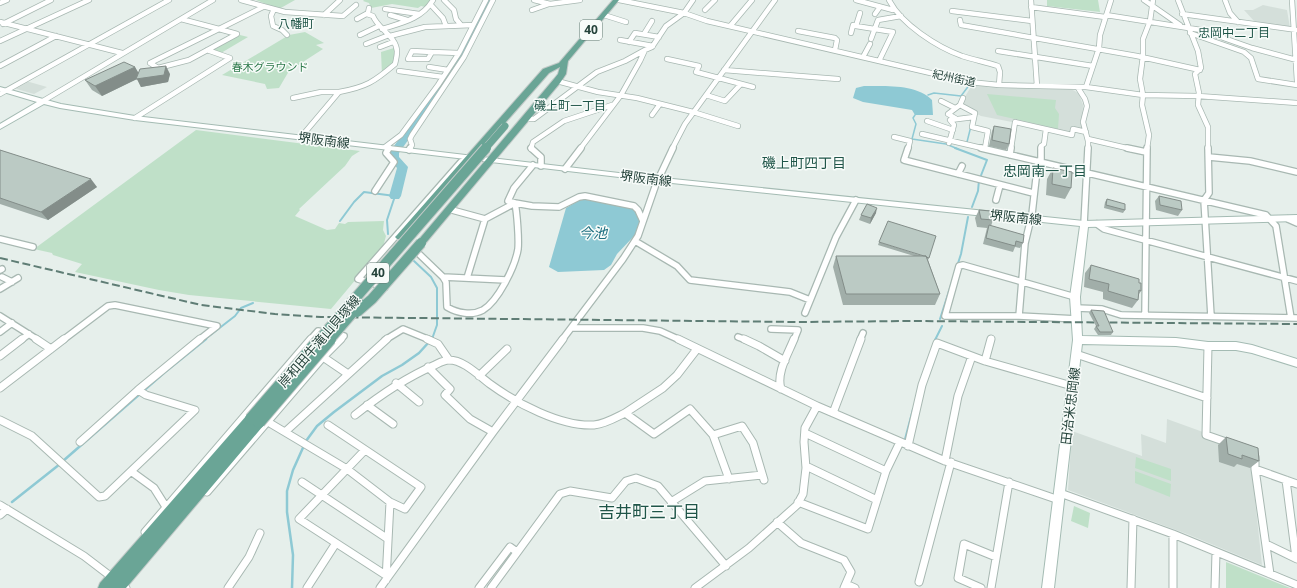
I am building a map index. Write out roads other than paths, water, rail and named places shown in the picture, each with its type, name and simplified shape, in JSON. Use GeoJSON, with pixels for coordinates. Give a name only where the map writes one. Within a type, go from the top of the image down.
{"type":"FeatureCollection","features":[{"type":"Feature","properties":{"kind":"main road","name":"岸和田牛滝山貝塚線"},"geometry":{"type":"LineString","coordinates":[[508,127],[549,83],[565,59],[618,0]]}},
{"type":"Feature","properties":{"kind":"main road","name":"岸和田牛滝山貝塚線"},"geometry":{"type":"LineString","coordinates":[[116,585],[259,421],[339,323],[508,127],[558,65],[565,59]]}},
{"type":"Feature","properties":{"kind":"main road"},"geometry":{"type":"LineString","coordinates":[[339,323],[372,299],[419,248],[557,81],[562,74],[565,59]]}},
{"type":"Feature","properties":{"kind":"main road"},"geometry":{"type":"LineString","coordinates":[[339,323],[358,287],[400,237],[546,71],[558,65]]}},
{"type":"Feature","properties":{"kind":"main road","name":"堺阪南線"},"geometry":{"type":"LineString","coordinates":[[2,91],[75,110],[135,118],[659,180],[1084,224],[1297,218]]}},
{"type":"Feature","properties":{"kind":"main road"},"geometry":{"type":"LineString","coordinates":[[0,127],[43,101]]}},
{"type":"Feature","properties":{"kind":"main road","name":"田治米忠岡線"},"geometry":{"type":"LineString","coordinates":[[1048,588],[1078,340],[1076,302],[1084,224]]}},
{"type":"Feature","properties":{"kind":"main road"},"geometry":{"type":"LineString","coordinates":[[1078,340],[1176,342],[1208,346],[1243,347],[1297,363]]}},
{"type":"Feature","properties":{"kind":"street"},"geometry":{"type":"LineString","coordinates":[[0,3],[7,0]]}},
{"type":"Feature","properties":{"kind":"street"},"geometry":{"type":"LineString","coordinates":[[0,26],[2,23],[52,0]]}},
{"type":"Feature","properties":{"kind":"street"},"geometry":{"type":"LineString","coordinates":[[0,41],[25,28],[89,0]]}},
{"type":"Feature","properties":{"kind":"street"},"geometry":{"type":"LineString","coordinates":[[2,91],[169,0]]}},
{"type":"Feature","properties":{"kind":"street"},"geometry":{"type":"LineString","coordinates":[[43,101],[213,0]]}},
{"type":"Feature","properties":{"kind":"street"},"geometry":{"type":"LineString","coordinates":[[240,0],[274,9],[307,14],[343,16],[356,5]]}},
{"type":"Feature","properties":{"kind":"street"},"geometry":{"type":"LineString","coordinates":[[324,15],[340,0]]}},
{"type":"Feature","properties":{"kind":"street"},"geometry":{"type":"LineString","coordinates":[[444,0],[454,10],[456,19],[460,25]]}},
{"type":"Feature","properties":{"kind":"street"},"geometry":{"type":"LineString","coordinates":[[379,188],[390,173],[394,162],[386,153],[389,147],[401,135],[448,70],[459,53],[486,0]]}},
{"type":"Feature","properties":{"kind":"street"},"geometry":{"type":"LineString","coordinates":[[408,150],[412,145],[410,139],[412,135],[464,57],[493,0]]}},
{"type":"Feature","properties":{"kind":"street"},"geometry":{"type":"LineString","coordinates":[[534,0],[551,3]]}},
{"type":"Feature","properties":{"kind":"street"},"geometry":{"type":"LineString","coordinates":[[532,10],[551,3],[580,0]]}},
{"type":"Feature","properties":{"kind":"street","name":"紀州街道"},"geometry":{"type":"LineString","coordinates":[[618,0],[641,3],[684,13],[707,21],[732,25],[970,82],[998,86],[1086,87],[1144,95],[1198,96],[1297,103]]}},
{"type":"Feature","properties":{"kind":"street"},"geometry":{"type":"LineString","coordinates":[[641,3],[646,0]]}},
{"type":"Feature","properties":{"kind":"street"},"geometry":{"type":"LineString","coordinates":[[525,119],[534,118],[597,72],[625,61],[653,46],[666,26],[684,13],[693,0]]}},
{"type":"Feature","properties":{"kind":"street"},"geometry":{"type":"LineString","coordinates":[[705,10],[715,0]]}},
{"type":"Feature","properties":{"kind":"street"},"geometry":{"type":"LineString","coordinates":[[732,25],[752,0]]}},
{"type":"Feature","properties":{"kind":"street"},"geometry":{"type":"LineString","coordinates":[[380,588],[493,432],[604,286],[635,241],[675,143],[693,112],[775,0]]}},
{"type":"Feature","properties":{"kind":"street"},"geometry":{"type":"LineString","coordinates":[[856,0],[894,10]]}},
{"type":"Feature","properties":{"kind":"street"},"geometry":{"type":"LineString","coordinates":[[889,0],[894,10],[900,16],[935,42],[961,56],[998,66],[1000,72],[998,86]]}},
{"type":"Feature","properties":{"kind":"street"},"geometry":{"type":"LineString","coordinates":[[1031,0],[1037,86]]}},
{"type":"Feature","properties":{"kind":"street"},"geometry":{"type":"LineString","coordinates":[[1086,87],[1099,48],[1105,16],[1111,0]]}},
{"type":"Feature","properties":{"kind":"street"},"geometry":{"type":"LineString","coordinates":[[1144,0],[1187,29],[1244,52],[1251,58],[1258,79],[1297,85]]}},
{"type":"Feature","properties":{"kind":"street"},"geometry":{"type":"LineString","coordinates":[[1145,316],[1146,152],[1149,135],[1142,105],[1144,95],[1140,79],[1143,56],[1142,39],[1150,21],[1153,0]]}},
{"type":"Feature","properties":{"kind":"street"},"geometry":{"type":"LineString","coordinates":[[1178,0],[1187,29],[1198,51],[1201,68],[1195,74],[1199,93],[1198,105],[1208,127],[1209,192],[1204,200],[1211,316]]}},
{"type":"Feature","properties":{"kind":"street"},"geometry":{"type":"LineString","coordinates":[[1225,0],[1230,13],[1238,22]]}},
{"type":"Feature","properties":{"kind":"street"},"geometry":{"type":"LineString","coordinates":[[1292,0],[1296,30],[1297,81]]}},
{"type":"Feature","properties":{"kind":"street"},"geometry":{"type":"LineString","coordinates":[[360,35],[407,20],[419,14],[432,2],[443,18],[446,26]]}},
{"type":"Feature","properties":{"kind":"street"},"geometry":{"type":"LineString","coordinates":[[181,19],[220,29],[237,34],[189,60],[158,68],[150,63],[220,29],[263,7]]}},
{"type":"Feature","properties":{"kind":"street"},"geometry":{"type":"LineString","coordinates":[[874,14],[880,7]]}},
{"type":"Feature","properties":{"kind":"street"},"geometry":{"type":"LineString","coordinates":[[1031,7],[1150,21],[1187,29],[1205,31],[1252,48],[1296,60]]}},
{"type":"Feature","properties":{"kind":"street"},"geometry":{"type":"LineString","coordinates":[[367,14],[369,8]]}},
{"type":"Feature","properties":{"kind":"street"},"geometry":{"type":"LineString","coordinates":[[274,9],[271,16],[273,26],[282,30],[287,35]]}},
{"type":"Feature","properties":{"kind":"street"},"geometry":{"type":"LineString","coordinates":[[385,9],[419,14]]}},
{"type":"Feature","properties":{"kind":"street"},"geometry":{"type":"LineString","coordinates":[[952,11],[1032,21]]}},
{"type":"Feature","properties":{"kind":"street"},"geometry":{"type":"LineString","coordinates":[[856,26],[860,13]]}},
{"type":"Feature","properties":{"kind":"street"},"geometry":{"type":"LineString","coordinates":[[293,98],[321,92],[339,92],[357,89],[368,85],[393,67],[397,54],[390,35],[376,24],[374,16],[367,14],[357,19]]}},
{"type":"Feature","properties":{"kind":"street"},"geometry":{"type":"LineString","coordinates":[[604,14],[626,22]]}},
{"type":"Feature","properties":{"kind":"street"},"geometry":{"type":"LineString","coordinates":[[1182,14],[1296,30]]}},
{"type":"Feature","properties":{"kind":"street"},"geometry":{"type":"LineString","coordinates":[[390,15],[407,20]]}},
{"type":"Feature","properties":{"kind":"street"},"geometry":{"type":"LineString","coordinates":[[864,57],[878,20],[900,16]]}},
{"type":"Feature","properties":{"kind":"street"},"geometry":{"type":"LineString","coordinates":[[960,20],[961,26],[1143,56],[1200,70]]}},
{"type":"Feature","properties":{"kind":"street"},"geometry":{"type":"LineString","coordinates":[[644,34],[652,21]]}},
{"type":"Feature","properties":{"kind":"street"},"geometry":{"type":"LineString","coordinates":[[2,23],[122,53]]}},
{"type":"Feature","properties":{"kind":"street"},"geometry":{"type":"LineString","coordinates":[[366,44],[390,35],[420,27],[473,25]]}},
{"type":"Feature","properties":{"kind":"street"},"geometry":{"type":"LineString","coordinates":[[851,33],[853,25],[893,32],[879,61]]}},
{"type":"Feature","properties":{"kind":"street"},"geometry":{"type":"LineString","coordinates":[[812,33],[815,27]]}},
{"type":"Feature","properties":{"kind":"street"},"geometry":{"type":"LineString","coordinates":[[798,31],[835,38]]}},
{"type":"Feature","properties":{"kind":"street"},"geometry":{"type":"LineString","coordinates":[[835,50],[837,40],[835,38],[837,32]]}},
{"type":"Feature","properties":{"kind":"street"},"geometry":{"type":"LineString","coordinates":[[629,42],[635,33],[659,37]]}},
{"type":"Feature","properties":{"kind":"street"},"geometry":{"type":"LineString","coordinates":[[0,66],[56,36]]}},
{"type":"Feature","properties":{"kind":"street"},"geometry":{"type":"LineString","coordinates":[[620,40],[653,46]]}},
{"type":"Feature","properties":{"kind":"street"},"geometry":{"type":"LineString","coordinates":[[380,47],[393,42]]}},
{"type":"Feature","properties":{"kind":"street"},"geometry":{"type":"LineString","coordinates":[[135,118],[230,58],[206,50]]}},
{"type":"Feature","properties":{"kind":"street"},"geometry":{"type":"LineString","coordinates":[[565,169],[621,95],[626,83],[641,61],[645,50]]}},
{"type":"Feature","properties":{"kind":"street"},"geometry":{"type":"LineString","coordinates":[[998,50],[1093,66]]}},
{"type":"Feature","properties":{"kind":"street"},"geometry":{"type":"LineString","coordinates":[[432,52],[428,59],[408,59],[412,51],[459,53]]}},
{"type":"Feature","properties":{"kind":"street"},"geometry":{"type":"LineString","coordinates":[[667,59],[701,65],[696,72],[752,87]]}},
{"type":"Feature","properties":{"kind":"street"},"geometry":{"type":"LineString","coordinates":[[670,66],[674,60]]}},
{"type":"Feature","properties":{"kind":"street"},"geometry":{"type":"LineString","coordinates":[[429,66],[448,70]]}},
{"type":"Feature","properties":{"kind":"street"},"geometry":{"type":"LineString","coordinates":[[724,70],[838,79]]}},
{"type":"Feature","properties":{"kind":"street"},"geometry":{"type":"LineString","coordinates":[[399,71],[443,77]]}},
{"type":"Feature","properties":{"kind":"street"},"geometry":{"type":"LineString","coordinates":[[557,81],[693,112],[738,126]]}},
{"type":"Feature","properties":{"kind":"street"},"geometry":{"type":"LineString","coordinates":[[706,95],[725,101],[741,84]]}},
{"type":"Feature","properties":{"kind":"street"},"geometry":{"type":"LineString","coordinates":[[438,85],[445,85]]}},
{"type":"Feature","properties":{"kind":"street"},"geometry":{"type":"LineString","coordinates":[[1078,88],[1088,106],[1083,122],[1088,139],[1084,224]]}},
{"type":"Feature","properties":{"kind":"street"},"geometry":{"type":"LineString","coordinates":[[301,137],[339,92]]}},
{"type":"Feature","properties":{"kind":"street"},"geometry":{"type":"LineString","coordinates":[[955,118],[948,114],[957,107],[963,98]]}},
{"type":"Feature","properties":{"kind":"street"},"geometry":{"type":"LineString","coordinates":[[941,101],[975,114],[972,127],[988,131],[985,148]]}},
{"type":"Feature","properties":{"kind":"street"},"geometry":{"type":"LineString","coordinates":[[614,104],[564,121],[533,142],[531,149],[543,158],[514,188],[508,201],[532,206],[559,207],[579,197],[591,196],[634,206],[638,210],[643,221]]}},
{"type":"Feature","properties":{"kind":"street"},"geometry":{"type":"LineString","coordinates":[[652,115],[660,104]]}},
{"type":"Feature","properties":{"kind":"street"},"geometry":{"type":"LineString","coordinates":[[949,141],[954,125],[950,120],[955,118],[974,117]]}},
{"type":"Feature","properties":{"kind":"street"},"geometry":{"type":"LineString","coordinates":[[953,130],[929,122],[924,134],[949,141],[985,148],[985,150],[1087,172],[1266,215],[1276,226],[1294,318],[1220,318],[1211,316],[1121,315],[1076,302],[1021,282],[963,265],[959,266],[945,316],[1019,316],[1078,320]]}},
{"type":"Feature","properties":{"kind":"street"},"geometry":{"type":"LineString","coordinates":[[1010,155],[1015,122],[1072,135],[1073,129],[1086,132]]}},
{"type":"Feature","properties":{"kind":"street"},"geometry":{"type":"LineString","coordinates":[[1019,316],[1025,243],[1032,214],[1033,193],[1041,146],[1044,144],[1046,129]]}},
{"type":"Feature","properties":{"kind":"street"},"geometry":{"type":"LineString","coordinates":[[894,137],[910,141],[904,160],[1033,193]]}},
{"type":"Feature","properties":{"kind":"street"},"geometry":{"type":"LineString","coordinates":[[1088,139],[1146,152]]}},
{"type":"Feature","properties":{"kind":"street"},"geometry":{"type":"LineString","coordinates":[[470,157],[461,162],[358,278],[388,288],[419,248],[490,166],[491,160]]}},
{"type":"Feature","properties":{"kind":"street"},"geometry":{"type":"LineString","coordinates":[[1209,157],[1250,161],[1297,172]]}},
{"type":"Feature","properties":{"kind":"street"},"geometry":{"type":"LineString","coordinates":[[958,174],[962,166]]}},
{"type":"Feature","properties":{"kind":"street"},"geometry":{"type":"LineString","coordinates":[[996,200],[1000,185]]}},
{"type":"Feature","properties":{"kind":"street"},"geometry":{"type":"LineString","coordinates":[[805,313],[836,237],[856,200]]}},
{"type":"Feature","properties":{"kind":"street"},"geometry":{"type":"LineString","coordinates":[[419,248],[446,282],[447,308],[454,312],[475,312],[482,310],[491,302],[506,280],[518,250],[518,215],[516,203]]}},
{"type":"Feature","properties":{"kind":"street"},"geometry":{"type":"LineString","coordinates":[[452,210],[484,219],[516,203]]}},
{"type":"Feature","properties":{"kind":"street"},"geometry":{"type":"LineString","coordinates":[[1288,218],[1297,223]]}},
{"type":"Feature","properties":{"kind":"street"},"geometry":{"type":"LineString","coordinates":[[467,278],[484,219]]}},
{"type":"Feature","properties":{"kind":"street"},"geometry":{"type":"LineString","coordinates":[[1097,224],[1104,229],[1297,281]]}},
{"type":"Feature","properties":{"kind":"street"},"geometry":{"type":"LineString","coordinates":[[0,239],[33,247]]}},
{"type":"Feature","properties":{"kind":"street"},"geometry":{"type":"LineString","coordinates":[[635,241],[677,266],[690,280],[790,292],[810,300]]}},
{"type":"Feature","properties":{"kind":"street"},"geometry":{"type":"LineString","coordinates":[[0,289],[15,280],[2,277]]}},
{"type":"Feature","properties":{"kind":"street"},"geometry":{"type":"LineString","coordinates":[[443,277],[506,280]]}},
{"type":"Feature","properties":{"kind":"street"},"geometry":{"type":"LineString","coordinates":[[0,388],[108,306],[115,305],[216,326],[138,390],[80,442]]}},
{"type":"Feature","properties":{"kind":"street"},"geometry":{"type":"LineString","coordinates":[[0,316],[51,349]]}},
{"type":"Feature","properties":{"kind":"street"},"geometry":{"type":"LineString","coordinates":[[0,332],[12,323]]}},
{"type":"Feature","properties":{"kind":"street"},"geometry":{"type":"LineString","coordinates":[[573,328],[643,328],[660,331],[781,390],[948,462],[1133,519],[1297,585]]}},
{"type":"Feature","properties":{"kind":"street"},"geometry":{"type":"LineString","coordinates":[[285,432],[383,342],[403,329],[438,344],[449,360]]}},
{"type":"Feature","properties":{"kind":"street"},"geometry":{"type":"LineString","coordinates":[[771,330],[798,330],[779,379],[781,390]]}},
{"type":"Feature","properties":{"kind":"street"},"geometry":{"type":"LineString","coordinates":[[116,585],[115,567],[318,331],[344,336],[259,421],[285,432],[347,469],[390,502],[405,509],[421,487],[328,425]]}},
{"type":"Feature","properties":{"kind":"street"},"geometry":{"type":"LineString","coordinates":[[833,412],[863,333]]}},
{"type":"Feature","properties":{"kind":"street"},"geometry":{"type":"LineString","coordinates":[[0,356],[29,334]]}},
{"type":"Feature","properties":{"kind":"street"},"geometry":{"type":"LineString","coordinates":[[738,337],[759,346],[785,361]]}},
{"type":"Feature","properties":{"kind":"street"},"geometry":{"type":"LineString","coordinates":[[985,360],[991,339]]}},
{"type":"Feature","properties":{"kind":"street"},"geometry":{"type":"LineString","coordinates":[[908,446],[922,385],[938,343],[972,356],[1072,386]]}},
{"type":"Feature","properties":{"kind":"street"},"geometry":{"type":"LineString","coordinates":[[1208,346],[1206,435],[1234,445]]}},
{"type":"Feature","properties":{"kind":"street"},"geometry":{"type":"LineString","coordinates":[[479,376],[507,349]]}},
{"type":"Feature","properties":{"kind":"street"},"geometry":{"type":"LineString","coordinates":[[355,414],[396,383],[420,370],[449,360],[462,364],[495,388],[518,401],[568,423],[595,425],[613,420],[663,388],[678,375],[697,349]]}},
{"type":"Feature","properties":{"kind":"street"},"geometry":{"type":"LineString","coordinates":[[1076,354],[1206,398]]}},
{"type":"Feature","properties":{"kind":"street"},"geometry":{"type":"LineString","coordinates":[[919,582],[948,462],[958,396],[972,356]]}},
{"type":"Feature","properties":{"kind":"street"},"geometry":{"type":"LineString","coordinates":[[323,357],[348,374]]}},
{"type":"Feature","properties":{"kind":"street"},"geometry":{"type":"LineString","coordinates":[[295,358],[316,365]]}},
{"type":"Feature","properties":{"kind":"street"},"geometry":{"type":"LineString","coordinates":[[428,367],[450,389],[445,395],[470,419],[493,432]]}},
{"type":"Feature","properties":{"kind":"street"},"geometry":{"type":"LineString","coordinates":[[396,383],[419,402]]}},
{"type":"Feature","properties":{"kind":"street"},"geometry":{"type":"LineString","coordinates":[[0,420],[32,436],[99,497],[105,496],[132,472],[195,410],[146,395],[138,390]]}},
{"type":"Feature","properties":{"kind":"street"},"geometry":{"type":"LineString","coordinates":[[367,405],[393,424]]}},
{"type":"Feature","properties":{"kind":"street"},"geometry":{"type":"LineString","coordinates":[[698,587],[749,548],[798,502],[802,494],[806,466],[804,442],[805,428],[817,406]]}},
{"type":"Feature","properties":{"kind":"street"},"geometry":{"type":"LineString","coordinates":[[625,413],[654,434],[690,409],[713,435],[729,479]]}},
{"type":"Feature","properties":{"kind":"street"},"geometry":{"type":"LineString","coordinates":[[671,502],[705,482],[763,477],[753,443],[742,426],[713,435]]}},
{"type":"Feature","properties":{"kind":"street"},"geometry":{"type":"LineString","coordinates":[[805,433],[886,471]]}},
{"type":"Feature","properties":{"kind":"street"},"geometry":{"type":"LineString","coordinates":[[798,502],[868,529],[886,471],[900,442]]}},
{"type":"Feature","properties":{"kind":"street"},"geometry":{"type":"LineString","coordinates":[[365,450],[299,519],[386,578]]}},
{"type":"Feature","properties":{"kind":"street"},"geometry":{"type":"LineString","coordinates":[[1248,450],[1254,452],[1255,469],[1270,574]]}},
{"type":"Feature","properties":{"kind":"street"},"geometry":{"type":"LineString","coordinates":[[806,466],[877,500]]}},
{"type":"Feature","properties":{"kind":"street"},"geometry":{"type":"LineString","coordinates":[[1255,469],[1297,484]]}},
{"type":"Feature","properties":{"kind":"street"},"geometry":{"type":"LineString","coordinates":[[132,472],[154,488],[166,507]]}},
{"type":"Feature","properties":{"kind":"street"},"geometry":{"type":"LineString","coordinates":[[491,588],[560,494],[570,491],[612,498],[626,481],[636,478],[658,486],[726,566]]}},
{"type":"Feature","properties":{"kind":"street"},"geometry":{"type":"LineString","coordinates":[[1286,480],[1296,558]]}},
{"type":"Feature","properties":{"kind":"street"},"geometry":{"type":"LineString","coordinates":[[302,482],[388,539]]}},
{"type":"Feature","properties":{"kind":"street"},"geometry":{"type":"LineString","coordinates":[[991,588],[1009,482]]}},
{"type":"Feature","properties":{"kind":"street"},"geometry":{"type":"LineString","coordinates":[[386,578],[390,502]]}},
{"type":"Feature","properties":{"kind":"street"},"geometry":{"type":"LineString","coordinates":[[0,505],[84,556],[116,585]]}},
{"type":"Feature","properties":{"kind":"street"},"geometry":{"type":"LineString","coordinates":[[0,515],[7,509]]}},
{"type":"Feature","properties":{"kind":"street"},"geometry":{"type":"LineString","coordinates":[[1131,588],[1133,519]]}},
{"type":"Feature","properties":{"kind":"street"},"geometry":{"type":"LineString","coordinates":[[776,522],[801,543],[844,560],[850,572],[845,586],[855,588]]}},
{"type":"Feature","properties":{"kind":"street"},"geometry":{"type":"LineString","coordinates":[[228,588],[249,557],[260,533]]}},
{"type":"Feature","properties":{"kind":"street"},"geometry":{"type":"LineString","coordinates":[[1173,534],[1173,588]]}},
{"type":"Feature","properties":{"kind":"street"},"geometry":{"type":"LineString","coordinates":[[307,588],[336,543]]}},
{"type":"Feature","properties":{"kind":"street"},"geometry":{"type":"LineString","coordinates":[[981,588],[958,578],[964,544],[996,557]]}},
{"type":"Feature","properties":{"kind":"street"},"geometry":{"type":"LineString","coordinates":[[1266,544],[1296,558]]}},
{"type":"Feature","properties":{"kind":"street"},"geometry":{"type":"LineString","coordinates":[[479,588],[510,546],[517,552]]}},
{"type":"Feature","properties":{"kind":"street"},"geometry":{"type":"LineString","coordinates":[[1215,588],[1216,552]]}},
{"type":"Feature","properties":{"kind":"water"},"geometry":{"type":"Polygon","coordinates":[[[864,86],[901,87],[918,91],[932,100],[933,115],[915,115],[912,110],[863,102],[853,98],[856,88],[864,86]]]}},
{"type":"Feature","properties":{"kind":"water","name":"今池"},"geometry":{"type":"Polygon","coordinates":[[[583,198],[633,208],[640,221],[635,235],[617,254],[611,265],[604,270],[558,272],[549,267],[566,208],[583,198]]]}},
{"type":"Feature","properties":{"kind":"waterway"},"geometry":{"type":"LineString","coordinates":[[395,196],[403,167],[394,158],[394,153],[460,59],[489,0]]}},
{"type":"Feature","properties":{"kind":"waterway"},"geometry":{"type":"LineString","coordinates":[[928,95],[934,93],[961,96],[970,84]]}},
{"type":"Feature","properties":{"kind":"waterway"},"geometry":{"type":"LineString","coordinates":[[915,115],[913,118],[916,124],[912,139],[946,144],[958,149]]}},
{"type":"Feature","properties":{"kind":"waterway"},"geometry":{"type":"LineString","coordinates":[[967,142],[971,126]]}},
{"type":"Feature","properties":{"kind":"waterway"},"geometry":{"type":"LineString","coordinates":[[955,148],[987,160],[980,178]]}},
{"type":"Feature","properties":{"kind":"waterway"},"geometry":{"type":"LineString","coordinates":[[972,207],[978,191],[979,180]]}},
{"type":"Feature","properties":{"kind":"waterway"},"geometry":{"type":"LineString","coordinates":[[340,221],[354,202],[364,192],[395,196],[387,220],[388,234]]}},
{"type":"Feature","properties":{"kind":"waterway"},"geometry":{"type":"LineString","coordinates":[[940,319],[961,254],[968,217]]}},
{"type":"Feature","properties":{"kind":"waterway"},"geometry":{"type":"LineString","coordinates":[[414,261],[431,277],[437,288],[437,325],[432,339]]}},
{"type":"Feature","properties":{"kind":"waterway"},"geometry":{"type":"LineString","coordinates":[[204,340],[235,316],[241,308],[253,303]]}},
{"type":"Feature","properties":{"kind":"waterway"},"geometry":{"type":"LineString","coordinates":[[935,340],[942,326]]}},
{"type":"Feature","properties":{"kind":"waterway"},"geometry":{"type":"LineString","coordinates":[[63,461],[165,372],[206,339]]}},
{"type":"Feature","properties":{"kind":"waterway"},"geometry":{"type":"LineString","coordinates":[[292,588],[293,555],[287,512],[287,491],[293,470],[306,441],[317,426],[334,412],[382,376],[402,365],[419,353],[429,342]]}},
{"type":"Feature","properties":{"kind":"waterway"},"geometry":{"type":"LineString","coordinates":[[905,440],[913,410]]}},
{"type":"Feature","properties":{"kind":"waterway"},"geometry":{"type":"LineString","coordinates":[[12,502],[60,464]]}},
{"type":"Feature","properties":{"kind":"railway"},"geometry":{"type":"LineString","coordinates":[[0,258],[201,305],[275,314],[321,317],[797,322],[913,321],[1297,324]]}},
{"type":"Feature","properties":{"kind":"district","name":"八幡町"},"geometry":{"type":"Point","coordinates":[296,24]}},
{"type":"Feature","properties":{"kind":"district","name":"忠岡中二丁目"},"geometry":{"type":"Point","coordinates":[1234,33]}},
{"type":"Feature","properties":{"kind":"district","name":"磯上町一丁目"},"geometry":{"type":"Point","coordinates":[570,106]}},
{"type":"Feature","properties":{"kind":"district","name":"磯上町四丁目"},"geometry":{"type":"Point","coordinates":[804,163]}},
{"type":"Feature","properties":{"kind":"district","name":"忠岡南一丁目"},"geometry":{"type":"Point","coordinates":[1045,171]}},
{"type":"Feature","properties":{"kind":"district","name":"吉井町三丁目"},"geometry":{"type":"Point","coordinates":[649,512]}},
{"type":"Feature","properties":{"kind":"park label","name":"春木グラウンド"},"geometry":{"type":"Point","coordinates":[270,67]}}]}
